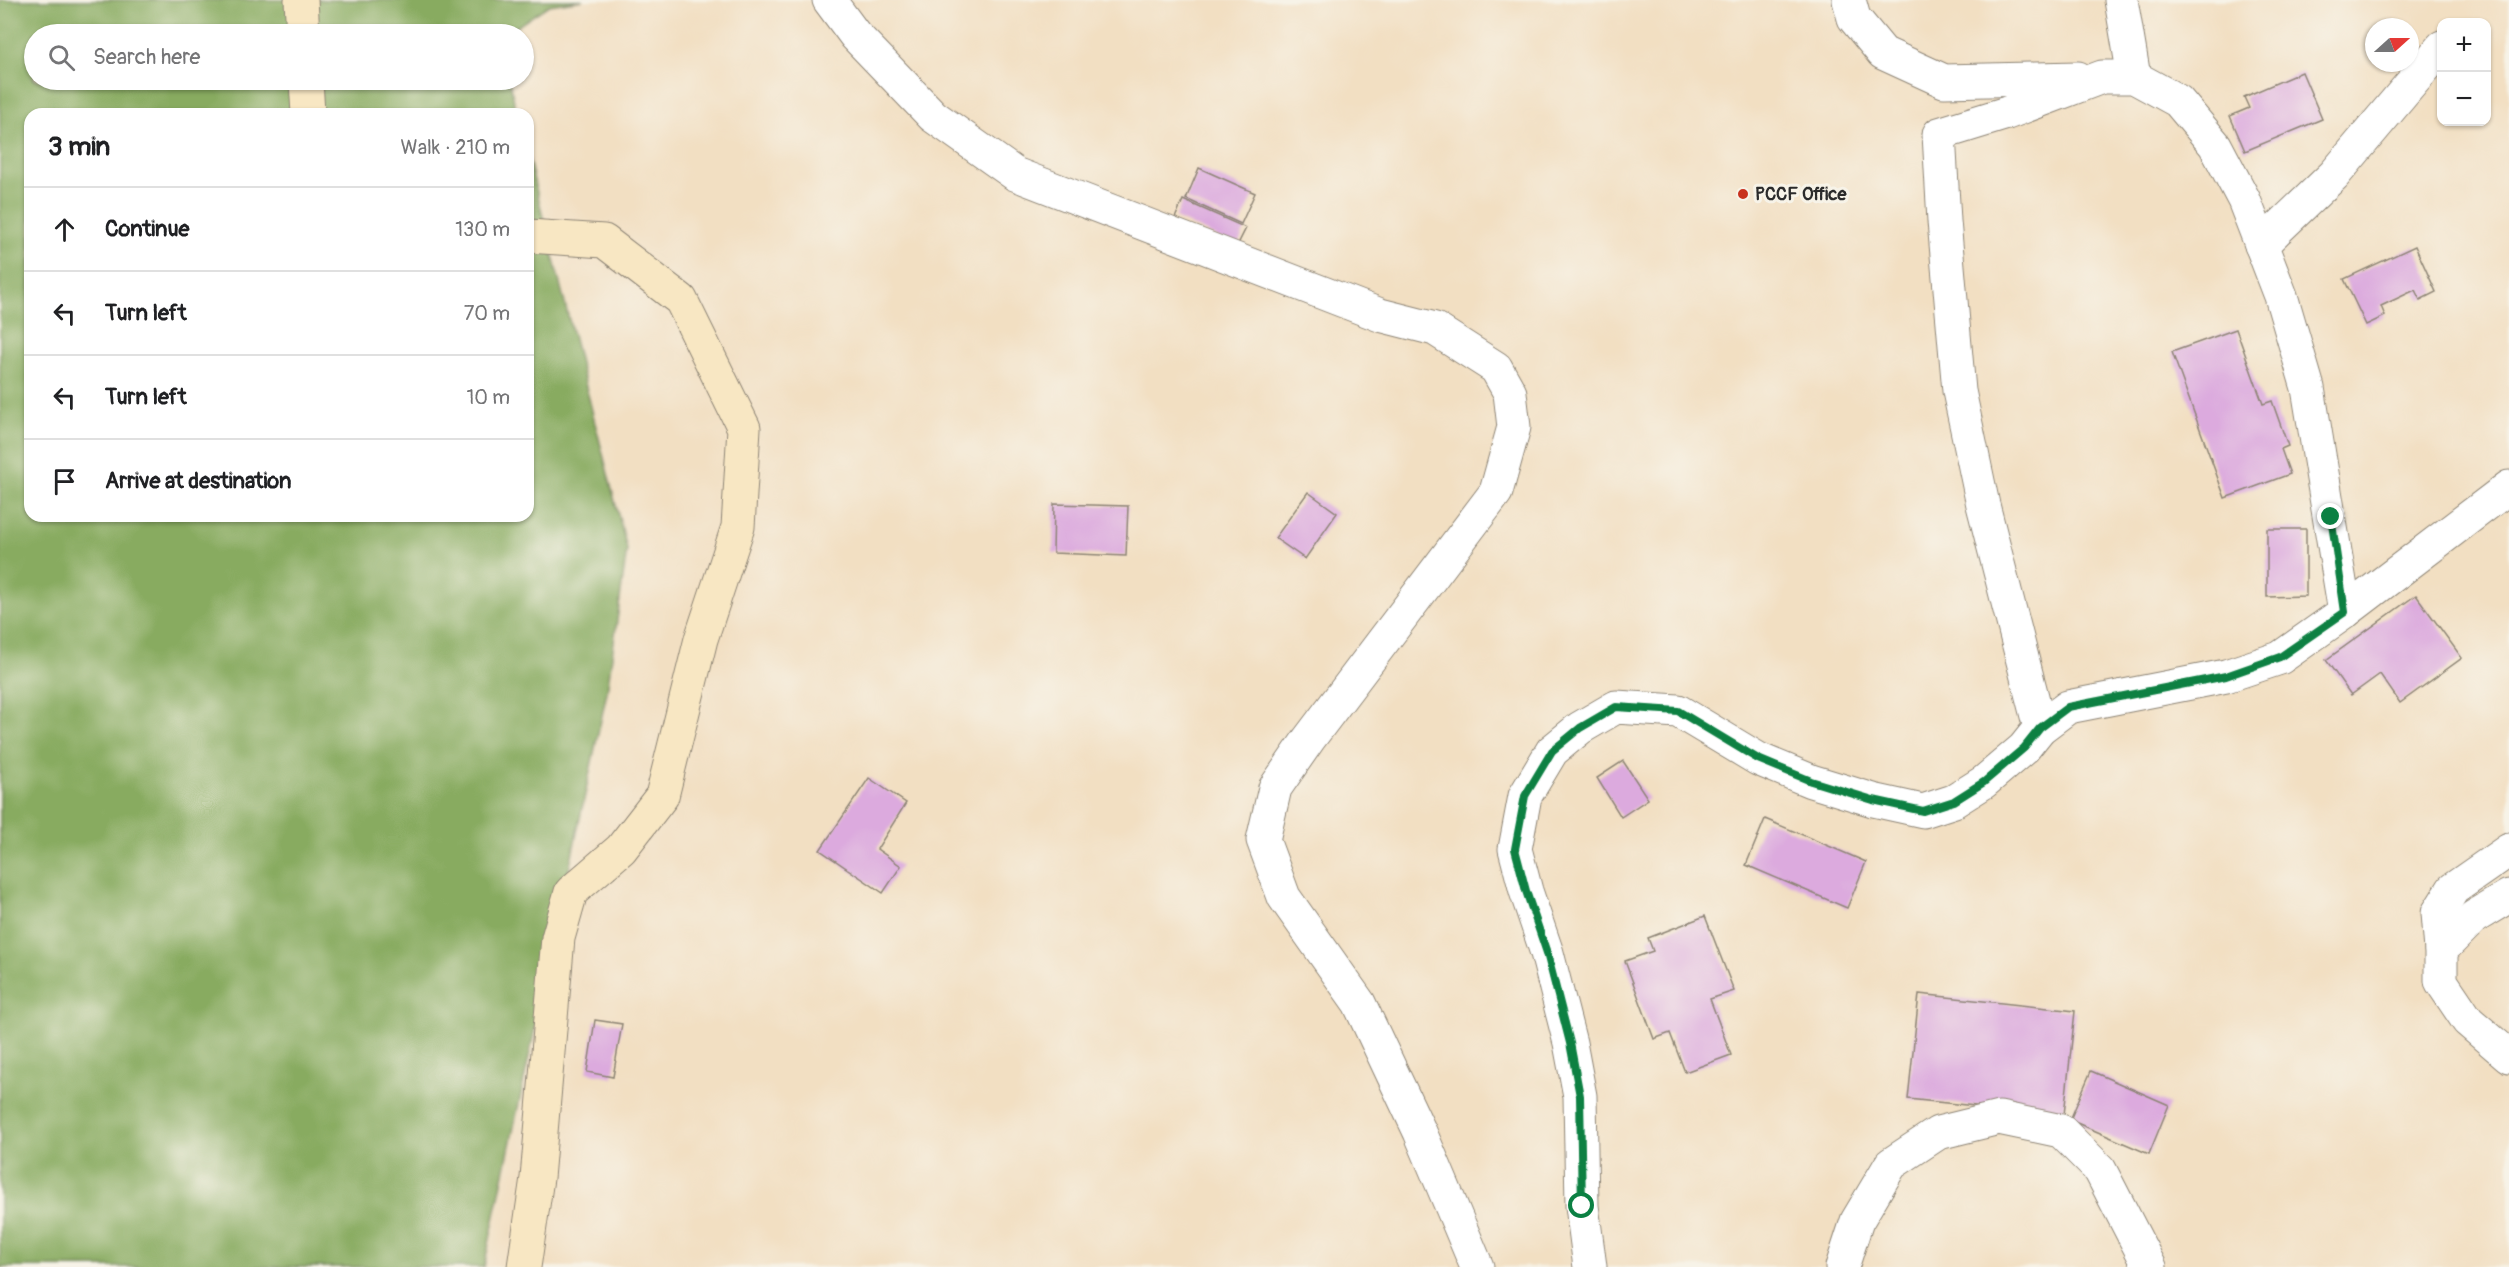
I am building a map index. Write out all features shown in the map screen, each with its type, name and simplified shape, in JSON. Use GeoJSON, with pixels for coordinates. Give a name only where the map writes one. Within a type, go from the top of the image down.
{"type":"FeatureCollection","features":[{"type":"Feature","properties":{"kind":"main road"},"geometry":{"type":"LineString","coordinates":[[302,0],[303,24]]}},
{"type":"Feature","properties":{"kind":"main road"},"geometry":{"type":"LineString","coordinates":[[307,90],[308,108]]}},
{"type":"Feature","properties":{"kind":"main road"},"geometry":{"type":"LineString","coordinates":[[524,1267],[537,1178],[558,938],[571,892],[621,849],[662,796],[701,639],[738,527],[744,428],[681,300],[604,241],[534,236]]}},
{"type":"Feature","properties":{"kind":"street"},"geometry":{"type":"LineString","coordinates":[[830,0],[855,35],[933,116],[1015,174],[1380,315],[1435,329],[1497,368],[1510,393],[1514,427],[1496,492],[1309,739],[1275,788],[1263,840],[1284,897],[1359,1003],[1420,1132],[1477,1267]]}},
{"type":"Feature","properties":{"kind":"street"},"geometry":{"type":"LineString","coordinates":[[1849,0],[1854,18],[1883,53],[1944,81],[2134,77],[2178,101],[2215,145],[2244,200],[2281,296],[2308,388],[2345,612]]}},
{"type":"Feature","properties":{"kind":"street"},"geometry":{"type":"LineString","coordinates":[[2121,0],[2134,77]]}},
{"type":"Feature","properties":{"kind":"street"},"geometry":{"type":"LineString","coordinates":[[2261,245],[2334,176],[2437,53]]}},
{"type":"Feature","properties":{"kind":"street"},"geometry":{"type":"LineString","coordinates":[[2040,728],[1983,505],[1959,391],[1939,134],[2007,113],[2102,77]]}},
{"type":"Feature","properties":{"kind":"street"},"geometry":{"type":"LineString","coordinates":[[1590,1267],[1582,1206],[1580,1096],[1570,1043],[1547,953],[1526,891],[1515,849],[1525,796],[1552,751],[1580,728],[1616,707],[1678,711],[1758,759],[1811,781],[1873,800],[1923,811],[1954,801],[1984,782],[2024,748],[2040,728],[2068,707],[2226,676],[2280,657],[2345,612],[2509,487]]}},
{"type":"Feature","properties":{"kind":"street"},"geometry":{"type":"LineString","coordinates":[[2509,850],[2453,889],[2438,913],[2441,950],[2440,981],[2468,1021],[2509,1056]]}},
{"type":"Feature","properties":{"kind":"street"},"geometry":{"type":"LineString","coordinates":[[2441,950],[2474,917],[2509,896]]}},
{"type":"Feature","properties":{"kind":"street"},"geometry":{"type":"LineString","coordinates":[[1842,1267],[1857,1221],[1892,1164],[1938,1133],[1999,1118],[2061,1131],[2100,1170],[2150,1267]]}},
{"type":"Feature","properties":{"kind":"green space"},"geometry":{"type":"Polygon","coordinates":[[[0,0],[583,0],[549,5],[521,24],[24,24],[24,90],[511,90],[516,108],[24,108],[24,522],[534,522],[534,181],[627,549],[607,692],[484,1267],[0,1267],[0,0]]]}},
{"type":"Feature","properties":{"kind":"building"},"geometry":{"type":"Polygon","coordinates":[[[2302,72],[2322,119],[2245,151],[2230,116],[2249,108],[2244,97],[2302,72]]]}},
{"type":"Feature","properties":{"kind":"building"},"geometry":{"type":"Polygon","coordinates":[[[1199,168],[1255,193],[1241,224],[1186,199],[1199,168]]]}},
{"type":"Feature","properties":{"kind":"building"},"geometry":{"type":"Polygon","coordinates":[[[1183,200],[1246,228],[1237,246],[1175,218],[1183,200]]]}},
{"type":"Feature","properties":{"kind":"building"},"geometry":{"type":"Polygon","coordinates":[[[2415,246],[2436,292],[2420,300],[2415,290],[2381,306],[2385,316],[2366,325],[2344,279],[2415,246]]]}},
{"type":"Feature","properties":{"kind":"building"},"geometry":{"type":"Polygon","coordinates":[[[2236,329],[2263,404],[2272,401],[2288,446],[2281,449],[2290,474],[2225,498],[2172,352],[2236,329]]]}},
{"type":"Feature","properties":{"kind":"building"},"geometry":{"type":"Polygon","coordinates":[[[1308,492],[1337,513],[1305,559],[1275,538],[1308,492]]]}},
{"type":"Feature","properties":{"kind":"building"},"geometry":{"type":"Polygon","coordinates":[[[1054,504],[1128,506],[1126,556],[1053,553],[1054,504]]]}},
{"type":"Feature","properties":{"kind":"building"},"geometry":{"type":"Polygon","coordinates":[[[2267,529],[2306,529],[2306,596],[2267,597],[2267,529]]]}},
{"type":"Feature","properties":{"kind":"building"},"geometry":{"type":"Polygon","coordinates":[[[2416,595],[2462,658],[2400,703],[2380,674],[2351,695],[2326,660],[2416,595]]]}},
{"type":"Feature","properties":{"kind":"building"},"geometry":{"type":"Polygon","coordinates":[[[1623,761],[1648,799],[1621,817],[1597,778],[1623,761]]]}},
{"type":"Feature","properties":{"kind":"building"},"geometry":{"type":"Polygon","coordinates":[[[869,778],[906,803],[877,849],[901,866],[883,893],[820,850],[869,778]]]}},
{"type":"Feature","properties":{"kind":"building"},"geometry":{"type":"Polygon","coordinates":[[[1765,819],[1866,862],[1847,908],[1746,865],[1765,819]]]}},
{"type":"Feature","properties":{"kind":"building"},"geometry":{"type":"Polygon","coordinates":[[[1705,916],[1734,991],[1710,999],[1731,1055],[1685,1072],[1670,1033],[1654,1039],[1625,961],[1653,951],[1648,938],[1705,916]]]}},
{"type":"Feature","properties":{"kind":"building"},"geometry":{"type":"Polygon","coordinates":[[[1919,994],[2075,1011],[2064,1115],[1908,1099],[1919,994]]]}},
{"type":"Feature","properties":{"kind":"building"},"geometry":{"type":"Polygon","coordinates":[[[595,1020],[622,1024],[613,1077],[587,1072],[595,1020]]]}},
{"type":"Feature","properties":{"kind":"building"},"geometry":{"type":"Polygon","coordinates":[[[2091,1071],[2169,1105],[2149,1154],[2070,1120],[2091,1071]]]}},
{"type":"Feature","properties":{"kind":"place","name":"PCCF Office"},"geometry":{"type":"Point","coordinates":[1743,194]}},
{"type":"Feature","properties":{"kind":"route"},"geometry":{"type":"LineString","coordinates":[[1582,1206],[1580,1096],[1570,1043],[1547,953],[1526,891],[1515,849],[1525,796],[1552,751],[1580,728],[1616,707],[1678,711],[1758,759],[1811,781],[1873,800],[1923,811],[1954,801],[1984,782],[2024,748],[2040,728],[2068,707],[2226,676],[2280,657],[2345,612],[2331,517]]}}]}
